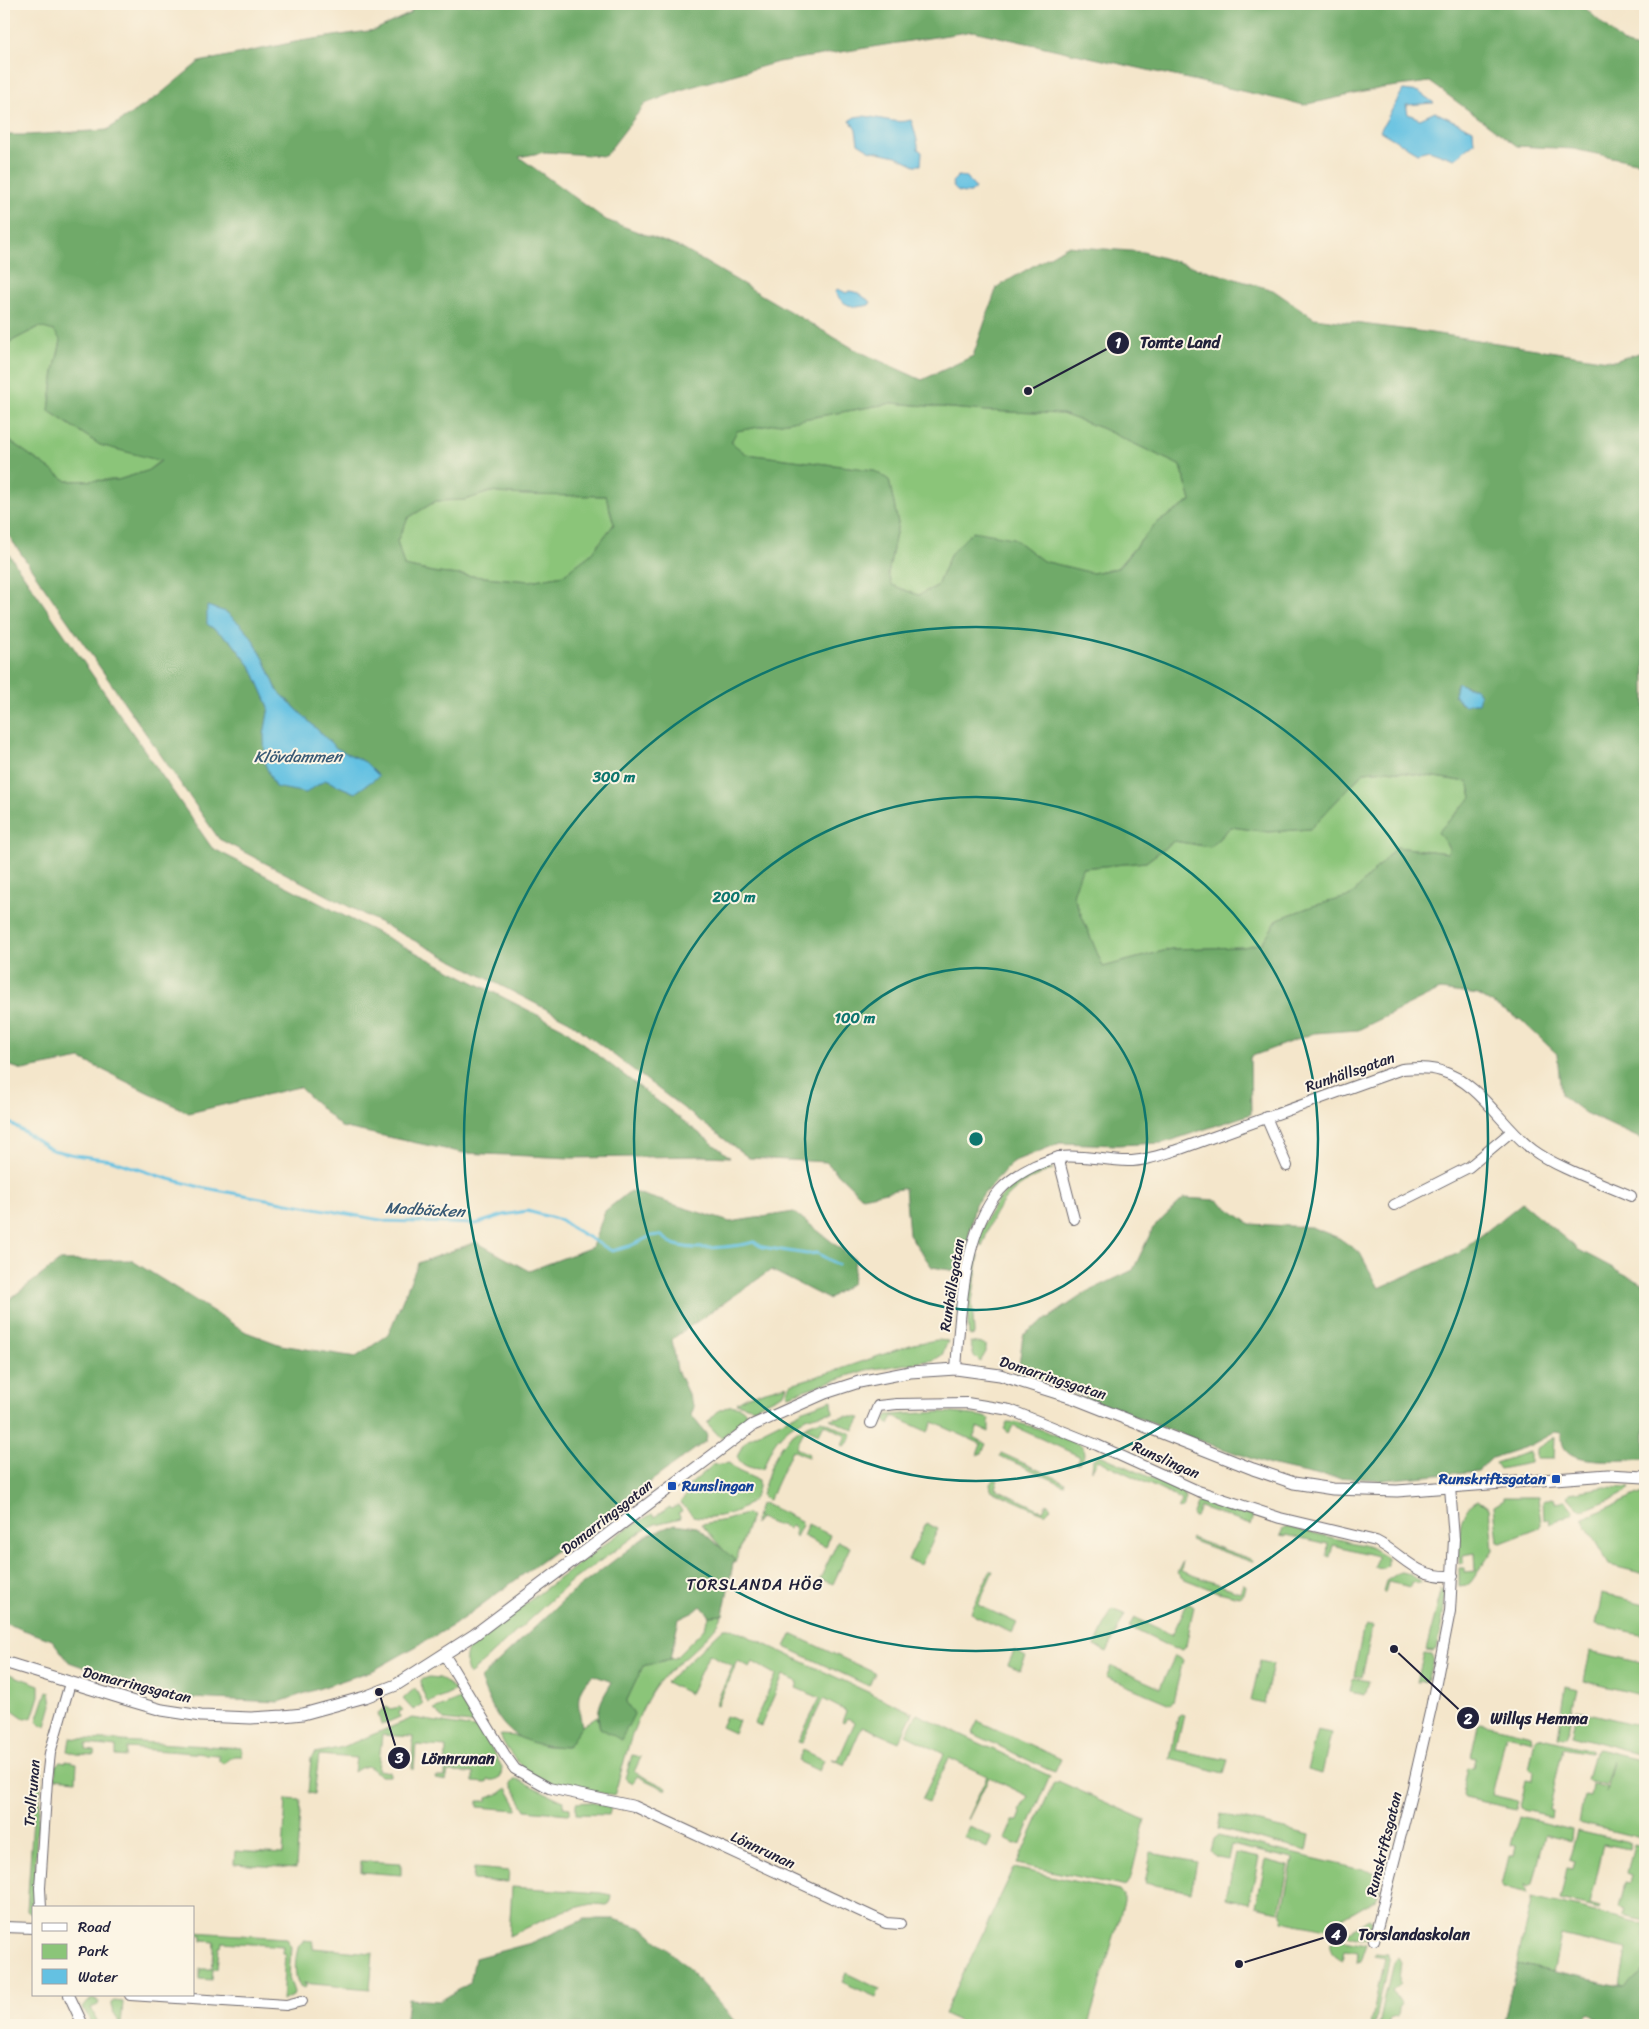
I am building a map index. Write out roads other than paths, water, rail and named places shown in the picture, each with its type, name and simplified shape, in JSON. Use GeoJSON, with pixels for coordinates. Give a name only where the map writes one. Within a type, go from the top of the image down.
{"type":"FeatureCollection","features":[{"type":"Feature","properties":{"kind":"street","name":"Runhällsgatan"},"geometry":{"type":"LineString","coordinates":[[956,1369],[964,1287],[977,1229],[990,1204],[1006,1185],[1022,1172],[1058,1157],[1083,1156],[1128,1160],[1150,1158],[1180,1149],[1402,1069],[1423,1068],[1439,1070],[1465,1083],[1476,1091],[1522,1142],[1545,1158],[1630,1196]]}},
{"type":"Feature","properties":{"kind":"street"},"geometry":{"type":"LineString","coordinates":[[1266,1117],[1287,1166]]}},
{"type":"Feature","properties":{"kind":"street"},"geometry":{"type":"LineString","coordinates":[[1394,1205],[1469,1167],[1512,1131]]}},
{"type":"Feature","properties":{"kind":"street"},"geometry":{"type":"LineString","coordinates":[[1058,1157],[1074,1218]]}},
{"type":"Feature","properties":{"kind":"street","name":"Domarringsgatan"},"geometry":{"type":"LineString","coordinates":[[4,1662],[162,1710],[201,1716],[251,1718],[303,1714],[365,1697],[396,1685],[513,1607],[700,1464],[754,1426],[802,1402],[859,1382],[910,1372],[956,1369],[1000,1375],[1038,1386],[1294,1483],[1333,1489],[1397,1491],[1608,1475],[1645,1477]]}},
{"type":"Feature","properties":{"kind":"street","name":"Runslingan"},"geometry":{"type":"LineString","coordinates":[[871,1423],[878,1406],[897,1404],[967,1403],[1010,1410],[1097,1445],[1198,1491],[1280,1518],[1376,1541],[1389,1548],[1410,1566],[1428,1574],[1453,1576]]}},
{"type":"Feature","properties":{"kind":"street","name":"Runskriftsgatan"},"geometry":{"type":"LineString","coordinates":[[1374,1940],[1406,1818],[1430,1713],[1450,1611],[1454,1538],[1450,1487]]}},
{"type":"Feature","properties":{"kind":"street","name":"Lönnrunan"},"geometry":{"type":"LineString","coordinates":[[444,1654],[505,1755],[515,1768],[530,1778],[548,1788],[634,1806],[886,1923],[900,1924]]}},
{"type":"Feature","properties":{"kind":"street","name":"Trollrunan"},"geometry":{"type":"LineString","coordinates":[[41,1906],[41,1879],[50,1753],[70,1683]]}},
{"type":"Feature","properties":{"kind":"street"},"geometry":{"type":"LineString","coordinates":[[4,1927],[32,1928]]}},
{"type":"Feature","properties":{"kind":"street"},"geometry":{"type":"LineString","coordinates":[[69,1996],[83,2025]]}},
{"type":"Feature","properties":{"kind":"street"},"geometry":{"type":"LineString","coordinates":[[146,1996],[286,2005],[302,2002]]}},
{"type":"Feature","properties":{"kind":"water"},"geometry":{"type":"Polygon","coordinates":[[[1403,90],[1419,92],[1434,103],[1406,105],[1408,114],[1420,119],[1435,112],[1473,130],[1474,143],[1454,159],[1429,150],[1417,153],[1380,131],[1403,90]]]}},
{"type":"Feature","properties":{"kind":"water"},"geometry":{"type":"Polygon","coordinates":[[[861,116],[893,121],[911,120],[918,149],[922,152],[921,165],[915,165],[896,156],[869,150],[858,143],[856,130],[850,120],[861,116]]]}},
{"type":"Feature","properties":{"kind":"water"},"geometry":{"type":"Polygon","coordinates":[[[958,176],[967,177],[975,188],[971,193],[961,192],[954,188],[952,182],[958,176]]]}},
{"type":"Feature","properties":{"kind":"water"},"geometry":{"type":"Polygon","coordinates":[[[838,289],[846,293],[850,291],[858,293],[871,302],[869,305],[859,307],[849,305],[838,296],[835,291],[838,289]]]}},
{"type":"Feature","properties":{"kind":"water","name":"Klövdammen"},"geometry":{"type":"Polygon","coordinates":[[[207,606],[226,612],[250,635],[264,659],[277,690],[336,748],[365,762],[379,776],[355,793],[325,780],[306,793],[275,787],[265,764],[264,735],[269,707],[252,668],[231,641],[207,624],[207,606]]]}},
{"type":"Feature","properties":{"kind":"water"},"geometry":{"type":"Polygon","coordinates":[[[1457,683],[1474,687],[1480,695],[1478,703],[1464,705],[1454,695],[1457,683]]]}},
{"type":"Feature","properties":{"kind":"waterway","name":"Madbäcken"},"geometry":{"type":"LineString","coordinates":[[4,1119],[52,1150],[111,1160],[200,1187],[386,1221],[476,1224],[504,1215],[527,1211],[561,1220],[612,1251],[630,1246],[651,1236],[660,1235],[674,1244],[693,1248],[726,1247],[754,1242],[762,1247],[807,1254],[817,1253],[838,1265]]}},
{"type":"Feature","properties":{"kind":"place","name":"Tomte Land"},"geometry":{"type":"Point","coordinates":[1028,391]}},
{"type":"Feature","properties":{"kind":"place","name":"Runskriftsgatan"},"geometry":{"type":"Point","coordinates":[1556,1479]}},
{"type":"Feature","properties":{"kind":"place","name":"Runslingan"},"geometry":{"type":"Point","coordinates":[672,1486]}},
{"type":"Feature","properties":{"kind":"place","name":"Willys Hemma"},"geometry":{"type":"Point","coordinates":[1394,1649]}},
{"type":"Feature","properties":{"kind":"place","name":"Lönnrunan"},"geometry":{"type":"Point","coordinates":[379,1692]}},
{"type":"Feature","properties":{"kind":"place","name":"Torslandaskolan"},"geometry":{"type":"Point","coordinates":[1239,1964]}},
{"type":"Feature","properties":{"kind":"district","name":"TORSLANDA HÖG"},"geometry":{"type":"Point","coordinates":[755,1584]}}]}
